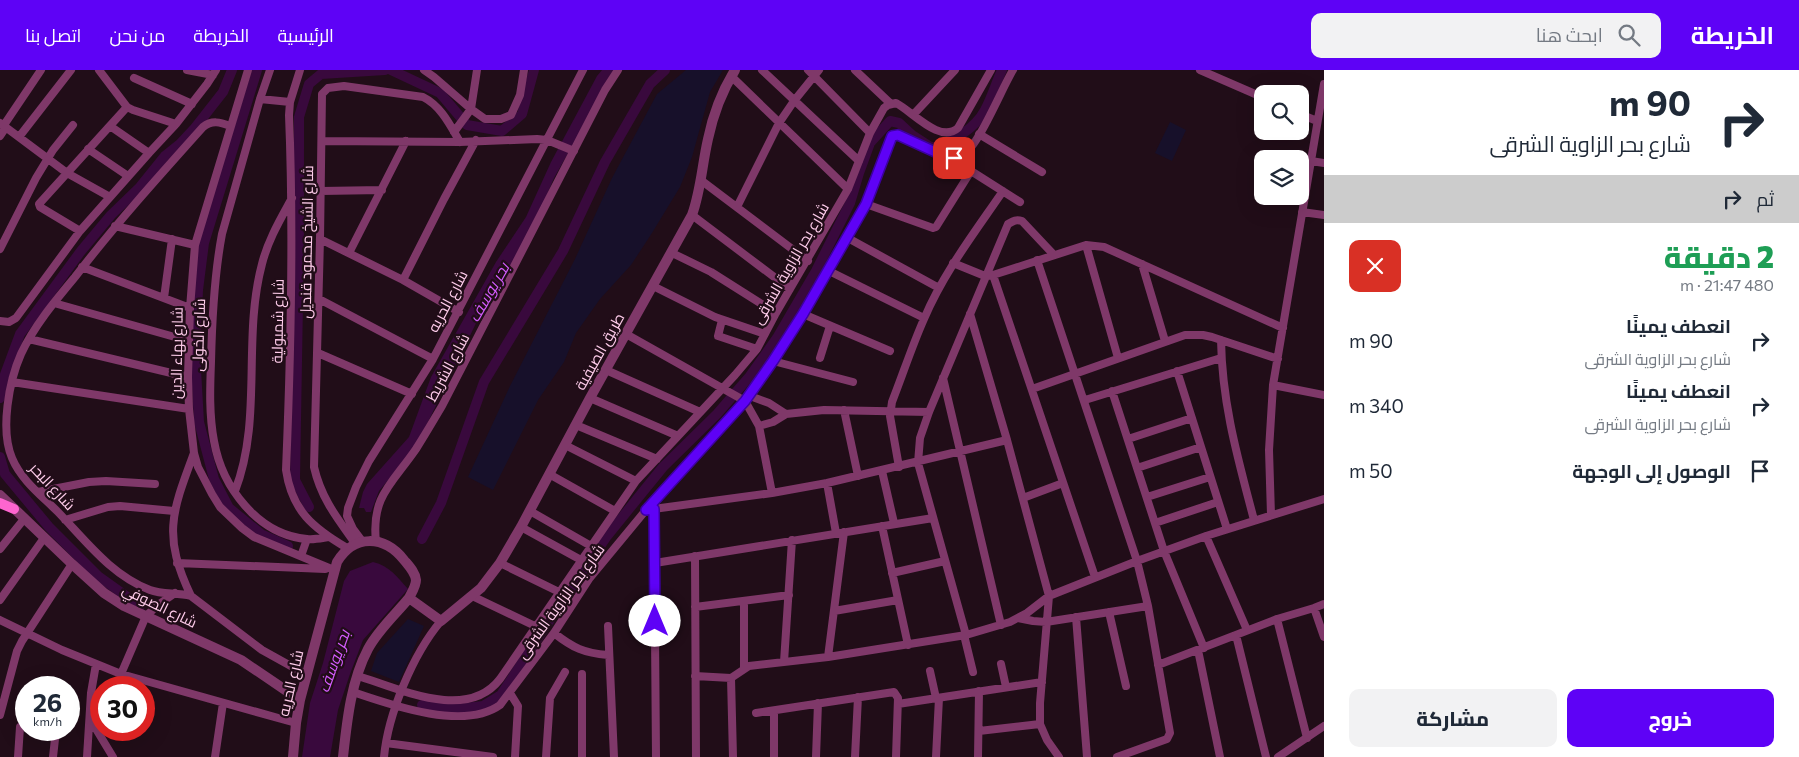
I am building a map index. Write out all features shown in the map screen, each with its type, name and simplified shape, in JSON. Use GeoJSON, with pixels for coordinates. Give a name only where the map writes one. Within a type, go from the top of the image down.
{"type":"FeatureCollection","features":[{"type":"Feature","properties":{"kind":"main road"},"geometry":{"type":"LineString","coordinates":[[0,503],[14,509]]}},
{"type":"Feature","properties":{"kind":"street"},"geometry":{"type":"LineString","coordinates":[[0,136],[3,125],[41,70]]}},
{"type":"Feature","properties":{"kind":"street"},"geometry":{"type":"LineString","coordinates":[[19,137],[71,70]]}},
{"type":"Feature","properties":{"kind":"street"},"geometry":{"type":"LineString","coordinates":[[99,70],[127,107],[176,124]]}},
{"type":"Feature","properties":{"kind":"street"},"geometry":{"type":"LineString","coordinates":[[187,70],[214,72]]}},
{"type":"Feature","properties":{"kind":"street","name":"شارع بهاء الدين"},"geometry":{"type":"LineString","coordinates":[[248,70],[195,245],[190,308],[188,377],[189,409],[194,453],[204,481],[220,507],[230,518],[254,537],[332,570]]}},
{"type":"Feature","properties":{"kind":"street","name":"شارع الخولى"},"geometry":{"type":"LineString","coordinates":[[270,70],[260,98],[222,234],[212,298],[210,382],[212,427],[218,457],[224,472],[235,492],[248,508],[269,526],[284,534],[307,539],[329,537]]}},
{"type":"Feature","properties":{"kind":"street","name":"شارع شمبولية"},"geometry":{"type":"LineString","coordinates":[[300,70],[290,102],[289,116],[292,198],[290,361],[286,470],[291,493],[296,504],[311,523],[329,537],[355,544]]}},
{"type":"Feature","properties":{"kind":"street"},"geometry":{"type":"LineString","coordinates":[[424,70],[434,76],[470,109],[484,119],[502,119],[511,115],[520,95],[524,70]]}},
{"type":"Feature","properties":{"kind":"street"},"geometry":{"type":"LineString","coordinates":[[454,132],[470,109],[476,70]]}},
{"type":"Feature","properties":{"kind":"street","name":"شارع الحريه"},"geometry":{"type":"LineString","coordinates":[[293,757],[300,700],[332,570],[336,562],[355,544],[348,516],[350,501],[369,461],[412,394],[459,312],[583,70]]}},
{"type":"Feature","properties":{"kind":"street","name":"شارع الشريط"},"geometry":{"type":"LineString","coordinates":[[376,542],[375,521],[383,493],[416,449],[442,406],[572,150],[618,70]]}},
{"type":"Feature","properties":{"kind":"street"},"geometry":{"type":"LineString","coordinates":[[762,70],[859,161]]}},
{"type":"Feature","properties":{"kind":"street"},"geometry":{"type":"LineString","coordinates":[[808,70],[816,73],[870,133]]}},
{"type":"Feature","properties":{"kind":"street"},"geometry":{"type":"LineString","coordinates":[[855,70],[890,104],[898,104],[939,132],[947,133],[955,131],[960,124],[991,70]]}},
{"type":"Feature","properties":{"kind":"street"},"geometry":{"type":"LineString","coordinates":[[913,115],[955,70]]}},
{"type":"Feature","properties":{"kind":"street","name":"شارع بحر الزاوية الشرقى"},"geometry":{"type":"LineString","coordinates":[[353,692],[397,707],[432,714],[480,715],[494,709],[506,699],[554,633],[589,579],[747,398],[773,361],[803,314],[866,204],[890,139],[894,135],[898,135],[944,156],[954,158],[964,154],[979,134],[1013,70]]}},
{"type":"Feature","properties":{"kind":"street"},"geometry":{"type":"LineString","coordinates":[[1205,71],[1254,94]]}},
{"type":"Feature","properties":{"kind":"street"},"geometry":{"type":"LineString","coordinates":[[0,321],[9,322],[16,318],[80,231],[176,124],[214,72]]}},
{"type":"Feature","properties":{"kind":"street"},"geometry":{"type":"LineString","coordinates":[[733,73],[779,123],[848,190]]}},
{"type":"Feature","properties":{"kind":"street","name":"طريق الصيفية"},"geometry":{"type":"LineString","coordinates":[[441,621],[481,588],[500,563],[672,253],[692,215],[702,181],[705,153],[712,122],[733,73]]}},
{"type":"Feature","properties":{"kind":"street"},"geometry":{"type":"LineString","coordinates":[[737,207],[779,123],[794,100],[816,73]]}},
{"type":"Feature","properties":{"kind":"street"},"geometry":{"type":"LineString","coordinates":[[134,78],[192,104]]}},
{"type":"Feature","properties":{"kind":"street"},"geometry":{"type":"LineString","coordinates":[[1271,515],[1269,450],[1273,385],[1316,121],[1324,84]]}},
{"type":"Feature","properties":{"kind":"street","name":"شارع الشيخ محمود قنديل"},"geometry":{"type":"LineString","coordinates":[[355,544],[325,499],[318,484],[314,467],[318,353],[322,94],[328,88],[344,86],[423,97],[432,102],[442,113],[460,142]]}},
{"type":"Feature","properties":{"kind":"street"},"geometry":{"type":"LineString","coordinates":[[260,98],[290,102]]}},
{"type":"Feature","properties":{"kind":"street","name":"شارع بحر الزاوية الشرقى"},"geometry":{"type":"LineString","coordinates":[[358,676],[444,701],[469,700],[483,695],[495,685],[636,481],[757,349],[790,288],[808,261],[848,190],[870,133],[884,108],[890,104]]}},
{"type":"Feature","properties":{"kind":"street"},"geometry":{"type":"LineString","coordinates":[[80,231],[39,206],[127,107]]}},
{"type":"Feature","properties":{"kind":"street"},"geometry":{"type":"LineString","coordinates":[[1309,118],[1316,121]]}},
{"type":"Feature","properties":{"kind":"street","name":"شارع البحر"},"geometry":{"type":"LineString","coordinates":[[230,126],[216,121],[203,127],[115,226],[54,303],[29,339],[21,355],[12,382],[8,407],[8,446],[17,468],[38,492],[99,556],[126,577],[149,590],[166,594],[175,593],[191,596],[262,650],[307,675]]}},
{"type":"Feature","properties":{"kind":"street"},"geometry":{"type":"LineString","coordinates":[[3,125],[67,173],[110,198]]}},
{"type":"Feature","properties":{"kind":"street"},"geometry":{"type":"LineString","coordinates":[[0,249],[25,198],[48,159],[73,125]]}},
{"type":"Feature","properties":{"kind":"street"},"geometry":{"type":"LineString","coordinates":[[110,126],[149,153]]}},
{"type":"Feature","properties":{"kind":"street"},"geometry":{"type":"LineString","coordinates":[[979,134],[1042,172]]}},
{"type":"Feature","properties":{"kind":"street"},"geometry":{"type":"LineString","coordinates":[[322,141],[460,142],[528,138],[547,140],[572,150]]}},
{"type":"Feature","properties":{"kind":"street"},"geometry":{"type":"LineString","coordinates":[[403,280],[476,140]]}},
{"type":"Feature","properties":{"kind":"street"},"geometry":{"type":"LineString","coordinates":[[349,253],[406,141]]}},
{"type":"Feature","properties":{"kind":"street"},"geometry":{"type":"LineString","coordinates":[[88,150],[128,176]]}},
{"type":"Feature","properties":{"kind":"street"},"geometry":{"type":"LineString","coordinates":[[1311,161],[1324,163]]}},
{"type":"Feature","properties":{"kind":"street"},"geometry":{"type":"LineString","coordinates":[[866,204],[933,228],[938,226],[971,171],[1020,202]]}},
{"type":"Feature","properties":{"kind":"street"},"geometry":{"type":"LineString","coordinates":[[702,181],[808,261]]}},
{"type":"Feature","properties":{"kind":"street"},"geometry":{"type":"LineString","coordinates":[[321,191],[382,190]]}},
{"type":"Feature","properties":{"kind":"street"},"geometry":{"type":"LineString","coordinates":[[899,467],[890,411],[924,318],[953,263],[1003,191]]}},
{"type":"Feature","properties":{"kind":"street"},"geometry":{"type":"LineString","coordinates":[[235,492],[249,440],[252,342],[259,277],[271,238],[292,198]]}},
{"type":"Feature","properties":{"kind":"street"},"geometry":{"type":"LineString","coordinates":[[1302,212],[1324,215]]}},
{"type":"Feature","properties":{"kind":"street"},"geometry":{"type":"LineString","coordinates":[[692,215],[790,288]]}},
{"type":"Feature","properties":{"kind":"street"},"geometry":{"type":"LineString","coordinates":[[973,672],[965,635],[918,463],[920,438],[928,412],[989,275],[1008,224],[1013,220],[1018,219],[1022,221],[1054,255]]}},
{"type":"Feature","properties":{"kind":"street"},"geometry":{"type":"LineString","coordinates":[[115,226],[195,245]]}},
{"type":"Feature","properties":{"kind":"street"},"geometry":{"type":"LineString","coordinates":[[846,237],[939,288]]}},
{"type":"Feature","properties":{"kind":"street"},"geometry":{"type":"LineString","coordinates":[[164,298],[172,239]]}},
{"type":"Feature","properties":{"kind":"street"},"geometry":{"type":"LineString","coordinates":[[320,239],[403,280],[459,312]]}},
{"type":"Feature","properties":{"kind":"street"},"geometry":{"type":"LineString","coordinates":[[953,263],[989,275],[1086,245],[1094,245],[1104,247],[1283,328]]}},
{"type":"Feature","properties":{"kind":"street"},"geometry":{"type":"LineString","coordinates":[[1086,245],[1118,358]]}},
{"type":"Feature","properties":{"kind":"street"},"geometry":{"type":"LineString","coordinates":[[672,253],[711,272],[776,313]]}},
{"type":"Feature","properties":{"kind":"street"},"geometry":{"type":"LineString","coordinates":[[1037,260],[1137,561],[1148,606],[1170,734],[1169,738],[1147,748],[1117,757]]}},
{"type":"Feature","properties":{"kind":"street"},"geometry":{"type":"LineString","coordinates":[[1142,264],[1165,341]]}},
{"type":"Feature","properties":{"kind":"street"},"geometry":{"type":"LineString","coordinates":[[82,267],[190,308]]}},
{"type":"Feature","properties":{"kind":"street"},"geometry":{"type":"LineString","coordinates":[[828,270],[924,318]]}},
{"type":"Feature","properties":{"kind":"street"},"geometry":{"type":"LineString","coordinates":[[989,275],[1032,389],[1095,577]]}},
{"type":"Feature","properties":{"kind":"street"},"geometry":{"type":"LineString","coordinates":[[653,286],[722,320],[765,334]]}},
{"type":"Feature","properties":{"kind":"street"},"geometry":{"type":"LineString","coordinates":[[319,299],[433,359]]}},
{"type":"Feature","properties":{"kind":"street"},"geometry":{"type":"LineString","coordinates":[[54,303],[189,341]]}},
{"type":"Feature","properties":{"kind":"street"},"geometry":{"type":"LineString","coordinates":[[803,314],[890,351]]}},
{"type":"Feature","properties":{"kind":"street"},"geometry":{"type":"LineString","coordinates":[[970,314],[1050,596],[1046,622],[1040,724],[1047,740],[1059,757]]}},
{"type":"Feature","properties":{"kind":"street"},"geometry":{"type":"LineString","coordinates":[[722,320],[718,337],[757,349]]}},
{"type":"Feature","properties":{"kind":"street"},"geometry":{"type":"LineString","coordinates":[[820,358],[830,326]]}},
{"type":"Feature","properties":{"kind":"street"},"geometry":{"type":"LineString","coordinates":[[626,334],[722,388],[747,398],[769,403],[786,414]]}},
{"type":"Feature","properties":{"kind":"street"},"geometry":{"type":"LineString","coordinates":[[1032,389],[1185,335],[1194,334],[1212,337],[1278,359]]}},
{"type":"Feature","properties":{"kind":"street"},"geometry":{"type":"LineString","coordinates":[[29,339],[188,377]]}},
{"type":"Feature","properties":{"kind":"street"},"geometry":{"type":"LineString","coordinates":[[1221,340],[1221,358],[1229,421],[1254,520]]}},
{"type":"Feature","properties":{"kind":"street"},"geometry":{"type":"LineString","coordinates":[[318,353],[412,394]]}},
{"type":"Feature","properties":{"kind":"street"},"geometry":{"type":"LineString","coordinates":[[1085,400],[1221,358]]}},
{"type":"Feature","properties":{"kind":"street"},"geometry":{"type":"LineString","coordinates":[[773,361],[853,382]]}},
{"type":"Feature","properties":{"kind":"street"},"geometry":{"type":"LineString","coordinates":[[606,370],[700,412]]}},
{"type":"Feature","properties":{"kind":"street"},"geometry":{"type":"LineString","coordinates":[[1177,371],[1226,529]]}},
{"type":"Feature","properties":{"kind":"street"},"geometry":{"type":"LineString","coordinates":[[943,378],[1001,625]]}},
{"type":"Feature","properties":{"kind":"street"},"geometry":{"type":"LineString","coordinates":[[12,382],[189,409]]}},
{"type":"Feature","properties":{"kind":"street"},"geometry":{"type":"LineString","coordinates":[[1273,385],[1324,395]]}},
{"type":"Feature","properties":{"kind":"street"},"geometry":{"type":"LineString","coordinates":[[1112,392],[1164,551],[1201,649],[1220,757]]}},
{"type":"Feature","properties":{"kind":"street"},"geometry":{"type":"LineString","coordinates":[[590,398],[678,436]]}},
{"type":"Feature","properties":{"kind":"street"},"geometry":{"type":"LineString","coordinates":[[747,398],[759,426],[772,493]]}},
{"type":"Feature","properties":{"kind":"street"},"geometry":{"type":"LineString","coordinates":[[759,426],[773,422],[786,414],[824,410],[928,412]]}},
{"type":"Feature","properties":{"kind":"street"},"geometry":{"type":"LineString","coordinates":[[844,410],[858,476]]}},
{"type":"Feature","properties":{"kind":"street"},"geometry":{"type":"LineString","coordinates":[[1128,439],[1192,418]]}},
{"type":"Feature","properties":{"kind":"street"},"geometry":{"type":"LineString","coordinates":[[576,425],[657,459]]}},
{"type":"Feature","properties":{"kind":"street"},"geometry":{"type":"LineString","coordinates":[[656,757],[655,563],[650,510],[772,493],[827,483],[918,463],[1007,440]]}},
{"type":"Feature","properties":{"kind":"street"},"geometry":{"type":"LineString","coordinates":[[565,445],[636,481]]}},
{"type":"Feature","properties":{"kind":"street"},"geometry":{"type":"LineString","coordinates":[[1137,468],[1201,447]]}},
{"type":"Feature","properties":{"kind":"street"},"geometry":{"type":"LineString","coordinates":[[191,596],[177,563],[173,537],[174,511],[177,498],[194,453]]}},
{"type":"Feature","properties":{"kind":"street"},"geometry":{"type":"LineString","coordinates":[[882,471],[894,523]]}},
{"type":"Feature","properties":{"kind":"street"},"geometry":{"type":"LineString","coordinates":[[550,474],[615,511]]}},
{"type":"Feature","properties":{"kind":"street"},"geometry":{"type":"LineString","coordinates":[[1147,497],[1210,477]]}},
{"type":"Feature","properties":{"kind":"street"},"geometry":{"type":"LineString","coordinates":[[38,492],[89,482],[106,481],[155,484]]}},
{"type":"Feature","properties":{"kind":"street"},"geometry":{"type":"LineString","coordinates":[[827,483],[840,532],[834,611],[828,657]]}},
{"type":"Feature","properties":{"kind":"street"},"geometry":{"type":"LineString","coordinates":[[1023,498],[1063,483]]}},
{"type":"Feature","properties":{"kind":"street","name":"شارع الصوفي"},"geometry":{"type":"LineString","coordinates":[[0,495],[72,564],[111,598],[124,606],[241,660],[300,700]]}},
{"type":"Feature","properties":{"kind":"street"},"geometry":{"type":"LineString","coordinates":[[695,676],[731,678],[744,668],[908,645],[965,635],[1001,625],[1035,608],[1050,596],[1095,577],[1226,529],[1324,499]]}},
{"type":"Feature","properties":{"kind":"street"},"geometry":{"type":"LineString","coordinates":[[1155,523],[1218,502]]}},
{"type":"Feature","properties":{"kind":"street"},"geometry":{"type":"LineString","coordinates":[[66,520],[108,507],[120,506],[174,511]]}},
{"type":"Feature","properties":{"kind":"street"},"geometry":{"type":"LineString","coordinates":[[530,511],[591,546]]}},
{"type":"Feature","properties":{"kind":"street"},"geometry":{"type":"LineString","coordinates":[[655,563],[933,518]]}},
{"type":"Feature","properties":{"kind":"street"},"geometry":{"type":"LineString","coordinates":[[0,549],[24,519]]}},
{"type":"Feature","properties":{"kind":"street"},"geometry":{"type":"LineString","coordinates":[[882,526],[908,645]]}},
{"type":"Feature","properties":{"kind":"street"},"geometry":{"type":"LineString","coordinates":[[521,527],[581,560]]}},
{"type":"Feature","properties":{"kind":"street"},"geometry":{"type":"LineString","coordinates":[[1206,536],[1248,630]]}},
{"type":"Feature","properties":{"kind":"street"},"geometry":{"type":"LineString","coordinates":[[0,600],[44,538]]}},
{"type":"Feature","properties":{"kind":"street"},"geometry":{"type":"LineString","coordinates":[[301,556],[307,539]]}},
{"type":"Feature","properties":{"kind":"street"},"geometry":{"type":"LineString","coordinates":[[784,662],[792,540]]}},
{"type":"Feature","properties":{"kind":"street"},"geometry":{"type":"LineString","coordinates":[[344,757],[346,720],[358,676],[369,648],[409,598],[414,590],[416,580],[412,570],[400,554],[389,547],[376,542],[355,544]]}},
{"type":"Feature","properties":{"kind":"street"},"geometry":{"type":"LineString","coordinates":[[695,556],[696,757]]}},
{"type":"Feature","properties":{"kind":"street"},"geometry":{"type":"LineString","coordinates":[[892,573],[945,561]]}},
{"type":"Feature","properties":{"kind":"street"},"geometry":{"type":"LineString","coordinates":[[177,563],[332,570]]}},
{"type":"Feature","properties":{"kind":"street"},"geometry":{"type":"LineString","coordinates":[[500,563],[559,592]]}},
{"type":"Feature","properties":{"kind":"street"},"geometry":{"type":"LineString","coordinates":[[0,715],[4,683],[26,633],[72,564]]}},
{"type":"Feature","properties":{"kind":"street"},"geometry":{"type":"LineString","coordinates":[[121,674],[146,616],[175,593]]}},
{"type":"Feature","properties":{"kind":"street"},"geometry":{"type":"LineString","coordinates":[[695,607],[789,595]]}},
{"type":"Feature","properties":{"kind":"street"},"geometry":{"type":"LineString","coordinates":[[472,596],[535,626]]}},
{"type":"Feature","properties":{"kind":"street"},"geometry":{"type":"LineString","coordinates":[[384,757],[386,742],[411,668],[424,643],[441,621],[409,598]]}},
{"type":"Feature","properties":{"kind":"street"},"geometry":{"type":"LineString","coordinates":[[834,611],[898,600]]}},
{"type":"Feature","properties":{"kind":"street"},"geometry":{"type":"LineString","coordinates":[[744,601],[744,668]]}},
{"type":"Feature","properties":{"kind":"street"},"geometry":{"type":"LineString","coordinates":[[1158,665],[1277,619],[1324,604]]}},
{"type":"Feature","properties":{"kind":"street"},"geometry":{"type":"LineString","coordinates":[[1018,618],[1046,622],[1148,606]]}},
{"type":"Feature","properties":{"kind":"street"},"geometry":{"type":"LineString","coordinates":[[1314,608],[1324,637]]}},
{"type":"Feature","properties":{"kind":"street"},"geometry":{"type":"LineString","coordinates":[[1109,612],[1126,686]]}},
{"type":"Feature","properties":{"kind":"street"},"geometry":{"type":"LineString","coordinates":[[1076,618],[1087,757]]}},
{"type":"Feature","properties":{"kind":"street"},"geometry":{"type":"LineString","coordinates":[[1277,619],[1307,738]]}},
{"type":"Feature","properties":{"kind":"street"},"geometry":{"type":"LineString","coordinates":[[0,620],[121,674],[296,723]]}},
{"type":"Feature","properties":{"kind":"street"},"geometry":{"type":"LineString","coordinates":[[608,626],[614,757]]}},
{"type":"Feature","properties":{"kind":"street"},"geometry":{"type":"LineString","coordinates":[[554,633],[578,650],[608,655]]}},
{"type":"Feature","properties":{"kind":"street"},"geometry":{"type":"LineString","coordinates":[[1236,635],[1266,757]]}},
{"type":"Feature","properties":{"kind":"street"},"geometry":{"type":"LineString","coordinates":[[94,676],[96,664]]}},
{"type":"Feature","properties":{"kind":"street"},"geometry":{"type":"LineString","coordinates":[[1001,664],[1006,687]]}},
{"type":"Feature","properties":{"kind":"street"},"geometry":{"type":"LineString","coordinates":[[930,671],[937,698],[936,757]]}},
{"type":"Feature","properties":{"kind":"street"},"geometry":{"type":"LineString","coordinates":[[546,757],[550,698],[566,672]]}},
{"type":"Feature","properties":{"kind":"street"},"geometry":{"type":"LineString","coordinates":[[582,674],[582,757]]}},
{"type":"Feature","properties":{"kind":"street"},"geometry":{"type":"LineString","coordinates":[[731,678],[734,757]]}},
{"type":"Feature","properties":{"kind":"street"},"geometry":{"type":"LineString","coordinates":[[898,704],[1042,682]]}},
{"type":"Feature","properties":{"kind":"street"},"geometry":{"type":"LineString","coordinates":[[978,757],[980,691]]}},
{"type":"Feature","properties":{"kind":"street"},"geometry":{"type":"LineString","coordinates":[[756,713],[892,692],[898,696],[896,757]]}},
{"type":"Feature","properties":{"kind":"street"},"geometry":{"type":"LineString","coordinates":[[510,693],[517,702],[519,710],[515,757]]}},
{"type":"Feature","properties":{"kind":"street"},"geometry":{"type":"LineString","coordinates":[[855,757],[858,697]]}},
{"type":"Feature","properties":{"kind":"street"},"geometry":{"type":"LineString","coordinates":[[215,757],[223,703]]}},
{"type":"Feature","properties":{"kind":"street"},"geometry":{"type":"LineString","coordinates":[[816,757],[818,703]]}},
{"type":"Feature","properties":{"kind":"street"},"geometry":{"type":"LineString","coordinates":[[774,711],[774,757]]}},
{"type":"Feature","properties":{"kind":"street"},"geometry":{"type":"LineString","coordinates":[[87,757],[90,719]]}},
{"type":"Feature","properties":{"kind":"street"},"geometry":{"type":"LineString","coordinates":[[979,732],[1040,724]]}},
{"type":"Feature","properties":{"kind":"street"},"geometry":{"type":"LineString","coordinates":[[1278,757],[1324,726]]}},
{"type":"Feature","properties":{"kind":"street"},"geometry":{"type":"LineString","coordinates":[[18,757],[19,741]]}},
{"type":"Feature","properties":{"kind":"street"},"geometry":{"type":"LineString","coordinates":[[53,757],[55,741]]}},
{"type":"Feature","properties":{"kind":"street"},"geometry":{"type":"LineString","coordinates":[[103,741],[113,757]]}},
{"type":"Feature","properties":{"kind":"street"},"geometry":{"type":"LineString","coordinates":[[386,742],[493,757]]}},
{"type":"Feature","properties":{"kind":"shaded area"},"geometry":{"type":"Polygon","coordinates":[[[686,70],[723,70],[710,92],[692,157],[680,187],[631,265],[600,299],[576,333],[564,362],[538,400],[493,490],[468,477],[510,386],[575,259],[612,178],[657,94],[686,70]]]}},
{"type":"Feature","properties":{"kind":"shaded area"},"geometry":{"type":"Polygon","coordinates":[[[1170,122],[1186,130],[1172,161],[1155,153],[1170,122]]]}},
{"type":"Feature","properties":{"kind":"shaded area"},"geometry":{"type":"Polygon","coordinates":[[[408,619],[424,626],[399,682],[371,671],[377,653],[408,619]]]}},
{"type":"Feature","properties":{"kind":"water","name":"بحر يوسف"},"geometry":{"type":"Polygon","coordinates":[[[602,70],[615,70],[554,178],[532,230],[502,286],[480,315],[428,422],[410,454],[379,491],[371,512],[366,512],[364,508],[359,508],[367,484],[409,437],[431,377],[496,262],[526,217],[551,162],[602,70]]]}},
{"type":"Feature","properties":{"kind":"water","name":"بحر يوسف"},"geometry":{"type":"Polygon","coordinates":[[[373,562],[389,569],[408,589],[363,640],[338,710],[330,757],[302,757],[310,703],[323,663],[344,581],[350,571],[373,562]]]}},
{"type":"Feature","properties":{"kind":"waterway"},"geometry":{"type":"LineString","coordinates":[[0,398],[4,377],[20,334],[81,251],[111,215],[140,187],[165,156],[194,129],[223,92],[232,70]]}},
{"type":"Feature","properties":{"kind":"waterway"},"geometry":{"type":"LineString","coordinates":[[257,70],[204,243],[198,290],[195,352],[199,422],[214,479],[229,508],[261,534],[288,546]]}},
{"type":"Feature","properties":{"kind":"waterway"},"geometry":{"type":"LineString","coordinates":[[309,507],[295,480],[299,117],[309,84],[321,74],[385,70]]}},
{"type":"Feature","properties":{"kind":"waterway"},"geometry":{"type":"LineString","coordinates":[[391,70],[440,93],[467,125],[502,131],[522,114],[534,70]]}},
{"type":"Feature","properties":{"kind":"waterway"},"geometry":{"type":"LineString","coordinates":[[422,539],[441,503],[484,382],[563,251],[605,162],[650,84],[665,70]]}},
{"type":"Feature","properties":{"kind":"waterway"},"geometry":{"type":"LineString","coordinates":[[422,705],[456,709],[483,706],[501,695],[607,536],[663,467],[717,414],[750,376],[777,338],[816,271],[850,203],[870,143],[890,121],[899,123],[912,135],[932,148],[955,138],[969,129],[981,117],[1002,70]]}},
{"type":"Feature","properties":{"kind":"waterway"},"geometry":{"type":"LineString","coordinates":[[0,457],[5,474],[49,527],[98,576],[140,606]]}},
{"type":"Feature","properties":{"kind":"route"},"geometry":{"type":"LineString","coordinates":[[655,621],[654,509],[646,510],[750,396],[803,314],[866,204],[892,136],[898,135],[944,156],[954,158]]}}]}
